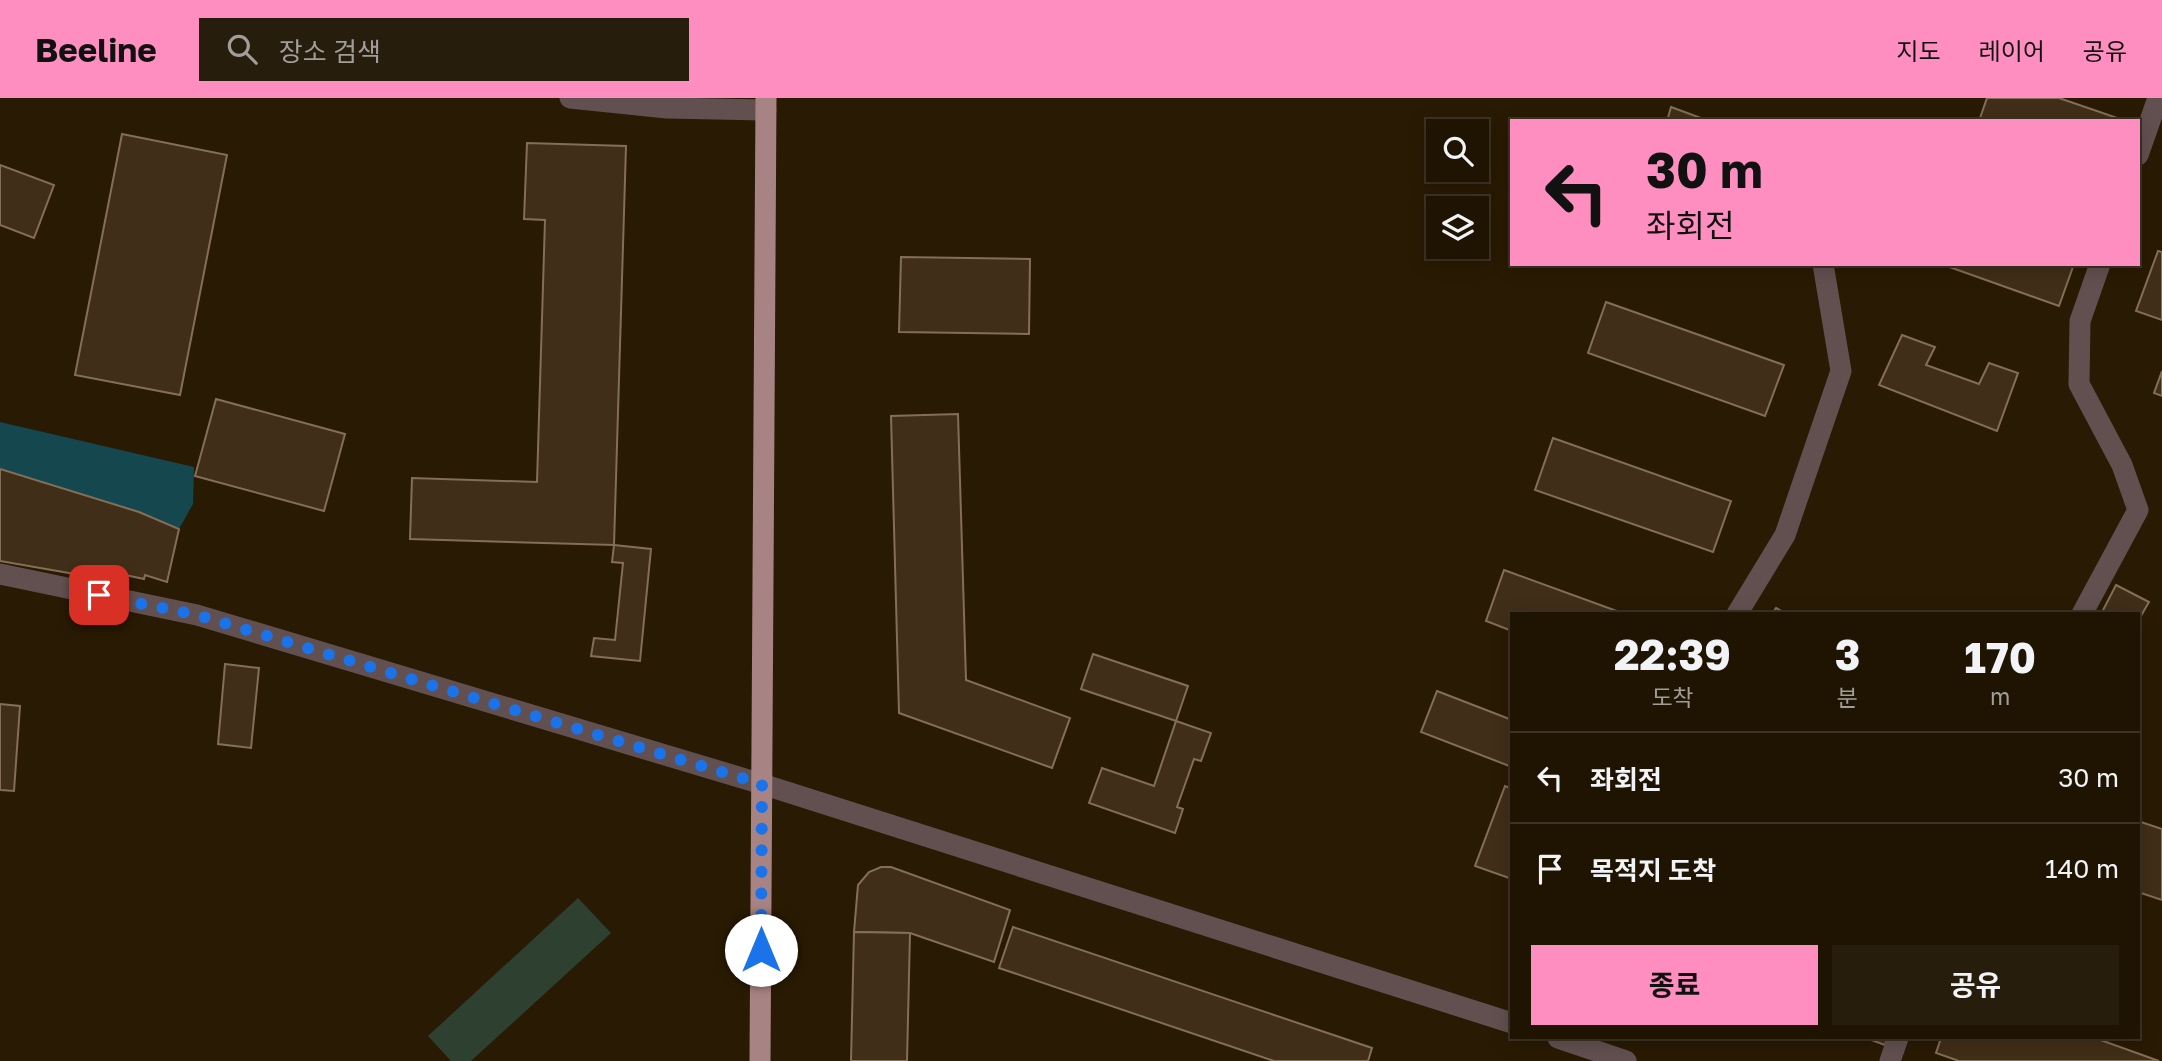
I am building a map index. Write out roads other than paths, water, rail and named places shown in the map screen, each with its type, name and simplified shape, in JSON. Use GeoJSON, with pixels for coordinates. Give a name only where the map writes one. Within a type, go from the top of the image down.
{"type":"FeatureCollection","features":[{"type":"Feature","properties":{"kind":"main road"},"geometry":{"type":"LineString","coordinates":[[760,1061],[766,104]]}},
{"type":"Feature","properties":{"kind":"street"},"geometry":{"type":"LineString","coordinates":[[569,98],[667,108],[766,104]]}},
{"type":"Feature","properties":{"kind":"street"},"geometry":{"type":"LineString","coordinates":[[2140,149],[2158,98]]}},
{"type":"Feature","properties":{"kind":"street"},"geometry":{"type":"LineString","coordinates":[[1738,612],[1785,535],[1841,371],[1823,266]]}},
{"type":"Feature","properties":{"kind":"street"},"geometry":{"type":"LineString","coordinates":[[2083,612],[2138,510],[2122,465],[2079,384],[2080,321],[2099,266]]}},
{"type":"Feature","properties":{"kind":"street"},"geometry":{"type":"LineString","coordinates":[[0,574],[197,615],[762,784],[1510,1022]]}},
{"type":"Feature","properties":{"kind":"street"},"geometry":{"type":"LineString","coordinates":[[1561,1039],[1626,1061]]}},
{"type":"Feature","properties":{"kind":"street"},"geometry":{"type":"LineString","coordinates":[[1890,1061],[1898,1039]]}},
{"type":"Feature","properties":{"kind":"water"},"geometry":{"type":"Polygon","coordinates":[[[0,422],[194,467],[193,504],[179,529],[0,469],[0,422]]]}}]}
